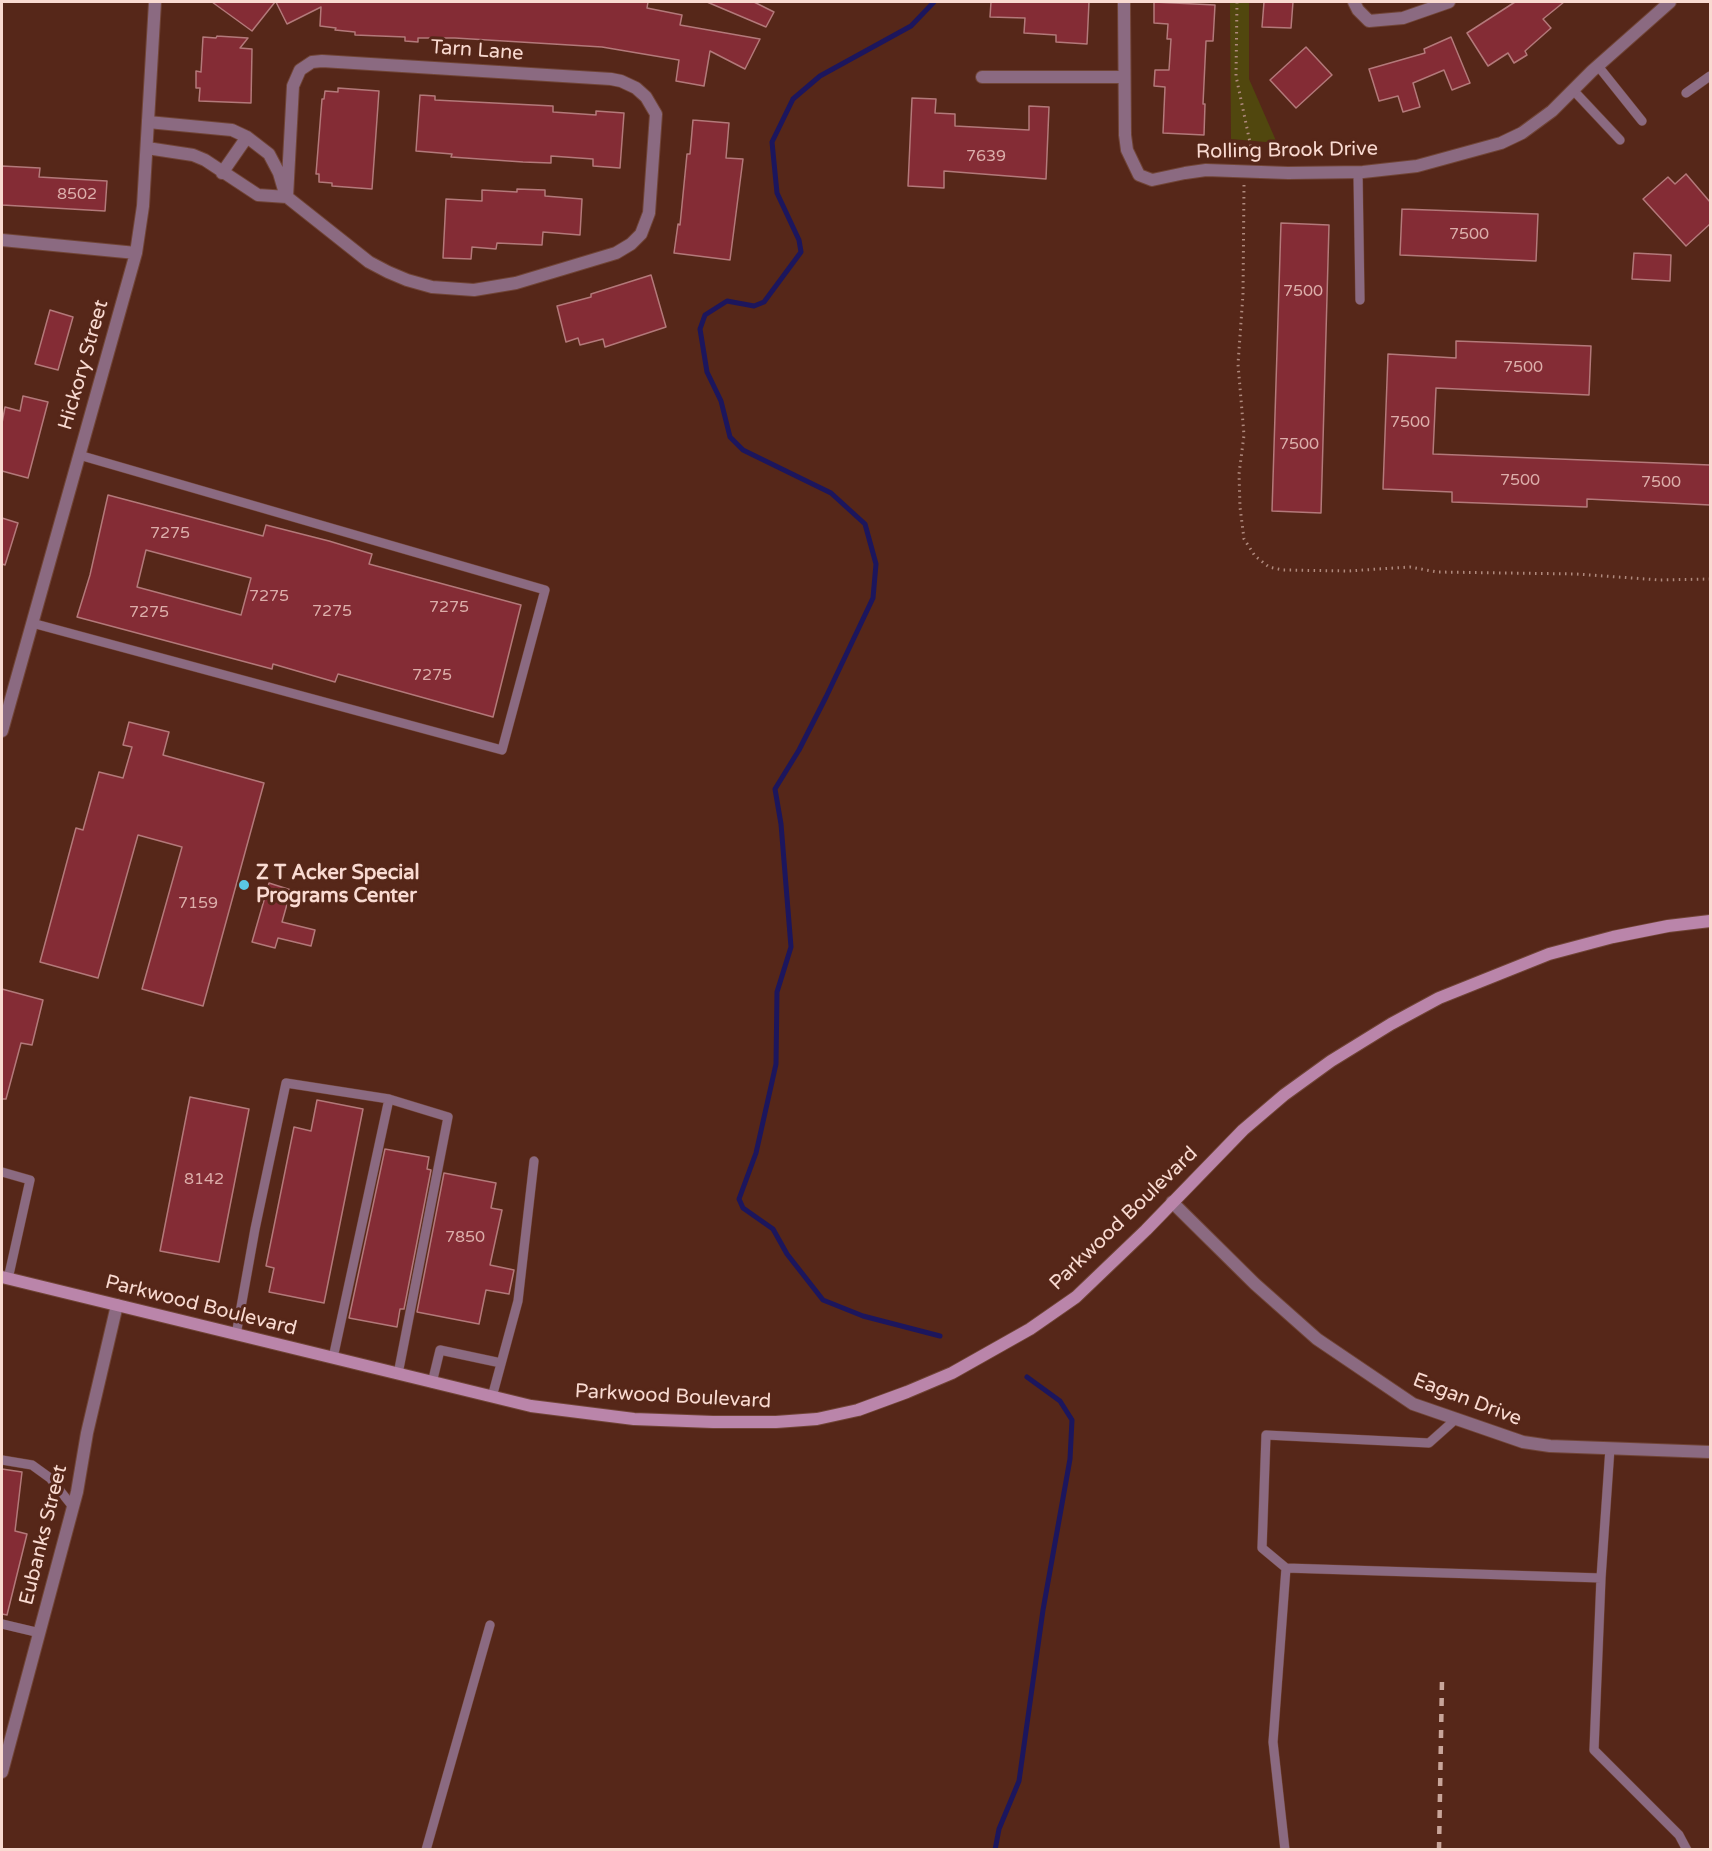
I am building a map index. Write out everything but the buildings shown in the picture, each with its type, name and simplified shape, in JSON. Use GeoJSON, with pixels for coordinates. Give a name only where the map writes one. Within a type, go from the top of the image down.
{"type":"FeatureCollection","features":[{"type":"Feature","properties":{"kind":"main road","name":"Parkwood Boulevard"},"geometry":{"type":"LineString","coordinates":[[5,1278],[531,1406],[589,1415],[713,1422],[776,1422],[817,1419],[858,1410],[952,1374],[1030,1329],[1076,1297],[1146,1230],[1243,1130],[1284,1095],[1331,1061],[1391,1024],[1439,998],[1549,954],[1624,935],[1710,921]]}},
{"type":"Feature","properties":{"kind":"street","name":"Hickory Street"},"geometry":{"type":"LineString","coordinates":[[2,731],[6,698],[32,623],[136,253],[143,206],[155,2]]}},
{"type":"Feature","properties":{"kind":"street"},"geometry":{"type":"LineString","coordinates":[[982,76],[1123,77],[1124,2]]}},
{"type":"Feature","properties":{"kind":"street"},"geometry":{"type":"LineString","coordinates":[[1356,6],[1369,21],[1403,18],[1449,2]]}},
{"type":"Feature","properties":{"kind":"street","name":"Rolling Brook Drive"},"geometry":{"type":"LineString","coordinates":[[1123,77],[1127,150],[1139,175],[1152,180],[1185,172],[1206,170],[1358,173],[1417,166],[1501,143],[1522,133],[1552,111],[1598,66],[1670,2]]}},
{"type":"Feature","properties":{"kind":"street","name":"Tarn Lane"},"geometry":{"type":"LineString","coordinates":[[322,61],[610,80],[629,84],[644,95],[656,114],[649,213],[641,234],[631,244],[616,253],[516,283],[459,290],[432,287],[407,280],[369,261],[287,197],[293,86],[297,75],[305,66],[322,61]]}},
{"type":"Feature","properties":{"kind":"street"},"geometry":{"type":"LineString","coordinates":[[147,148],[193,155],[205,160],[258,195],[287,197],[279,173],[269,154],[247,137],[232,130],[148,122]]}},
{"type":"Feature","properties":{"kind":"street"},"geometry":{"type":"LineString","coordinates":[[222,173],[247,137]]}},
{"type":"Feature","properties":{"kind":"street"},"geometry":{"type":"LineString","coordinates":[[2,240],[136,253]]}},
{"type":"Feature","properties":{"kind":"street","name":"Eagan Drive"},"geometry":{"type":"LineString","coordinates":[[1172,1202],[1255,1284],[1317,1339],[1413,1404],[1523,1442],[1550,1446],[1710,1452]]}},
{"type":"Feature","properties":{"kind":"street","name":"Eubanks Street"},"geometry":{"type":"LineString","coordinates":[[2,1772],[5,1749],[40,1633],[73,1507],[87,1433],[117,1305]]}},
{"type":"Feature","properties":{"kind":"lane"},"geometry":{"type":"LineString","coordinates":[[1598,66],[1642,121]]}},
{"type":"Feature","properties":{"kind":"lane"},"geometry":{"type":"LineString","coordinates":[[1686,93],[1710,76]]}},
{"type":"Feature","properties":{"kind":"lane"},"geometry":{"type":"LineString","coordinates":[[1574,90],[1620,140]]}},
{"type":"Feature","properties":{"kind":"lane"},"geometry":{"type":"LineString","coordinates":[[1358,173],[1360,300]]}},
{"type":"Feature","properties":{"kind":"lane"},"geometry":{"type":"LineString","coordinates":[[32,623],[502,750],[545,590],[79,455]]}},
{"type":"Feature","properties":{"kind":"lane"},"geometry":{"type":"LineString","coordinates":[[236,1335],[255,1229],[286,1083],[388,1099],[448,1117],[398,1374]]}},
{"type":"Feature","properties":{"kind":"lane"},"geometry":{"type":"LineString","coordinates":[[333,1358],[388,1099]]}},
{"type":"Feature","properties":{"kind":"lane"},"geometry":{"type":"LineString","coordinates":[[492,1397],[518,1301],[534,1161]]}},
{"type":"Feature","properties":{"kind":"lane"},"geometry":{"type":"LineString","coordinates":[[2,1172],[30,1180],[5,1278]]}},
{"type":"Feature","properties":{"kind":"lane"},"geometry":{"type":"LineString","coordinates":[[432,1383],[440,1350],[501,1363]]}},
{"type":"Feature","properties":{"kind":"lane"},"geometry":{"type":"LineString","coordinates":[[1457,1418],[1429,1443],[1266,1435],[1262,1548],[1286,1568],[1601,1578]]}},
{"type":"Feature","properties":{"kind":"lane"},"geometry":{"type":"LineString","coordinates":[[1610,1448],[1601,1578],[1594,1750],[1679,1835],[1687,1850]]}},
{"type":"Feature","properties":{"kind":"lane"},"geometry":{"type":"LineString","coordinates":[[2,1460],[32,1465],[50,1478],[73,1507]]}},
{"type":"Feature","properties":{"kind":"lane"},"geometry":{"type":"LineString","coordinates":[[1285,1850],[1274,1743],[1286,1568]]}},
{"type":"Feature","properties":{"kind":"lane"},"geometry":{"type":"LineString","coordinates":[[2,1624],[40,1633]]}},
{"type":"Feature","properties":{"kind":"lane"},"geometry":{"type":"LineString","coordinates":[[426,1850],[490,1624]]}},
{"type":"Feature","properties":{"kind":"path"},"geometry":{"type":"LineString","coordinates":[[1237,2],[1236,76],[1252,152],[1244,183],[1243,294],[1238,363],[1244,435],[1239,474],[1240,507],[1244,539],[1255,556],[1269,567],[1283,570],[1348,571],[1410,567],[1447,572],[1576,574],[1660,580],[1710,579]]}},
{"type":"Feature","properties":{"kind":"shaded area"},"geometry":{"type":"Polygon","coordinates":[[[1230,2],[1249,2],[1249,79],[1277,143],[1231,139],[1230,2]]]}},
{"type":"Feature","properties":{"kind":"waterway"},"geometry":{"type":"LineString","coordinates":[[934,2],[911,26],[820,76],[793,99],[772,142],[777,193],[799,240],[801,252],[764,302],[754,306],[727,301],[705,315],[700,329],[707,372],[721,401],[730,437],[743,450],[831,493],[865,524],[876,564],[873,598],[799,750],[775,789],[781,824],[791,947],[777,992],[776,1064],[756,1153],[739,1199],[743,1208],[773,1229],[787,1254],[823,1300],[863,1316],[940,1336]]}},
{"type":"Feature","properties":{"kind":"waterway"},"geometry":{"type":"LineString","coordinates":[[995,1850],[999,1829],[1019,1781],[1043,1610],[1070,1459],[1072,1420],[1060,1401],[1027,1377]]}},
{"type":"Feature","properties":{"kind":"railway"},"geometry":{"type":"LineString","coordinates":[[1439,1850],[1442,1680]]}},
{"type":"Feature","properties":{"kind":"place","name":"Z T Acker Special Programs Center"},"geometry":{"type":"Point","coordinates":[244,885]}}]}
